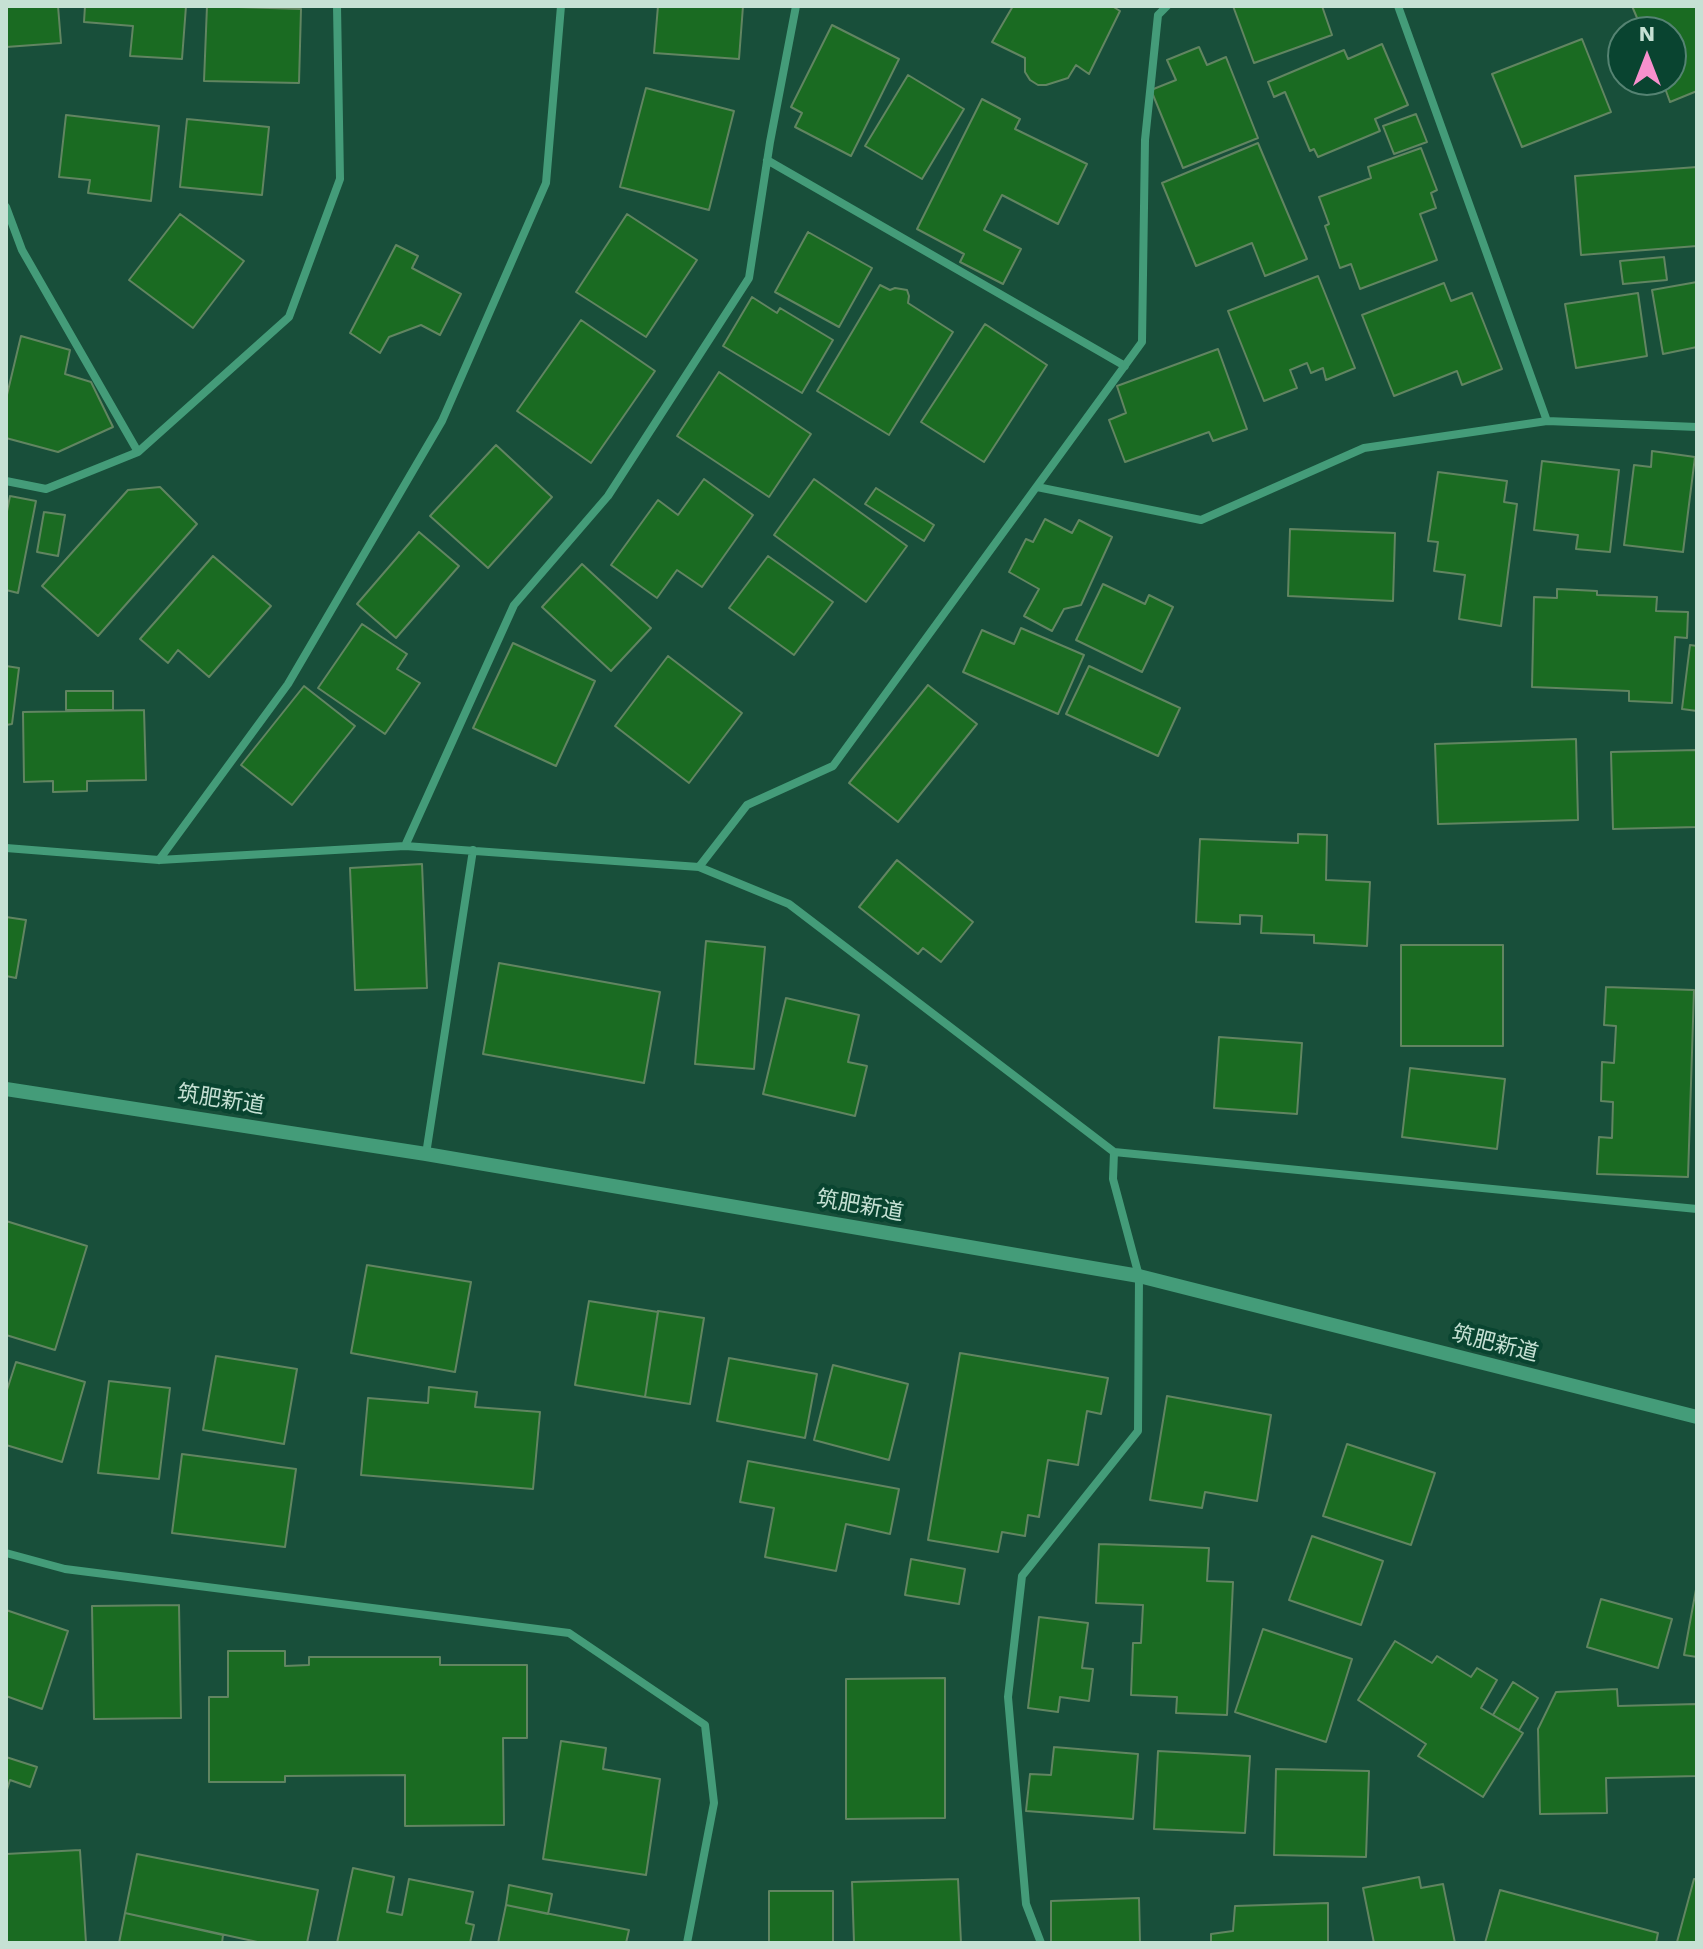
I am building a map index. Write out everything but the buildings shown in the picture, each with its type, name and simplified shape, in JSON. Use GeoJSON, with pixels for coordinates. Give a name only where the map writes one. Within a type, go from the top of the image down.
{"type":"FeatureCollection","features":[{"type":"Feature","properties":{"kind":"street"},"geometry":{"type":"LineString","coordinates":[[6,481],[46,489],[138,452],[289,317],[340,179],[337,6]]}},
{"type":"Feature","properties":{"kind":"street"},"geometry":{"type":"LineString","coordinates":[[159,860],[288,684],[442,421],[546,183],[561,6]]}},
{"type":"Feature","properties":{"kind":"street"},"geometry":{"type":"LineString","coordinates":[[405,846],[514,605],[608,496],[749,278],[796,6]]}},
{"type":"Feature","properties":{"kind":"street"},"geometry":{"type":"LineString","coordinates":[[699,867],[747,805],[833,766],[1142,342],[1145,140],[1158,15],[1167,6]]}},
{"type":"Feature","properties":{"kind":"street"},"geometry":{"type":"LineString","coordinates":[[1398,6],[1547,421]]}},
{"type":"Feature","properties":{"kind":"street"},"geometry":{"type":"LineString","coordinates":[[767,160],[1125,366]]}},
{"type":"Feature","properties":{"kind":"street"},"geometry":{"type":"LineString","coordinates":[[6,207],[22,250],[138,452]]}},
{"type":"Feature","properties":{"kind":"street"},"geometry":{"type":"LineString","coordinates":[[1037,487],[1201,520],[1364,448],[1547,421],[1697,427]]}},
{"type":"Feature","properties":{"kind":"street"},"geometry":{"type":"LineString","coordinates":[[6,848],[159,860],[405,846],[699,867],[789,904],[1114,1152],[1697,1209]]}},
{"type":"Feature","properties":{"kind":"street"},"geometry":{"type":"LineString","coordinates":[[426,1154],[473,850]]}},
{"type":"Feature","properties":{"kind":"street","name":"筑肥新道"},"geometry":{"type":"LineString","coordinates":[[6,1089],[426,1154],[1139,1276],[1697,1417]]}},
{"type":"Feature","properties":{"kind":"street"},"geometry":{"type":"LineString","coordinates":[[1041,1943],[1026,1904],[1008,1697],[1022,1576],[1138,1431],[1139,1276],[1113,1179],[1114,1152]]}},
{"type":"Feature","properties":{"kind":"street"},"geometry":{"type":"LineString","coordinates":[[6,1553],[65,1569],[569,1633],[705,1725],[714,1803],[687,1943]]}}]}
